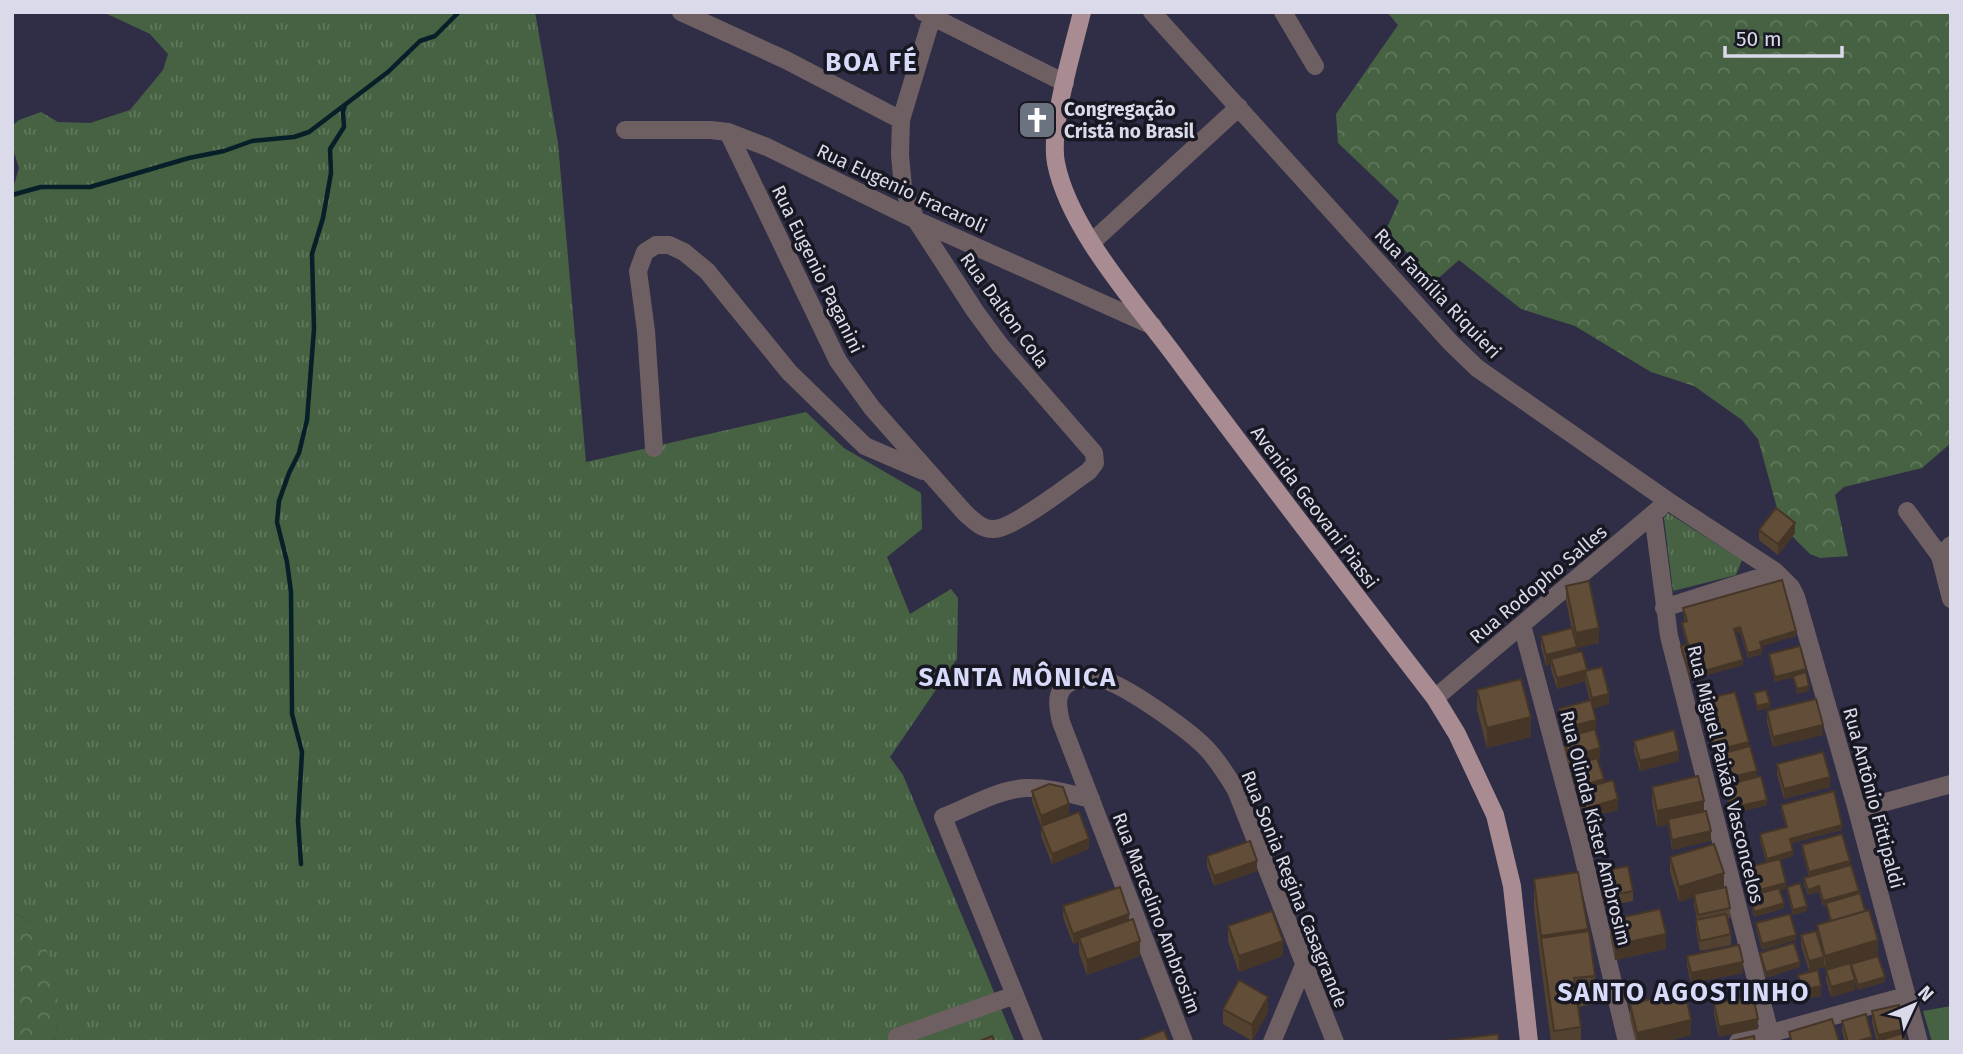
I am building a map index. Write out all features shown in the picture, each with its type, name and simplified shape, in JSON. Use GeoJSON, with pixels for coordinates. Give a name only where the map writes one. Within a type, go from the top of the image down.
{"type":"FeatureCollection","features":[{"type":"Feature","properties":{"kind":"main road","name":"Avenida Geovani Piassi"},"geometry":{"type":"LineString","coordinates":[[1083,13],[1056,132],[1056,162],[1068,198],[1092,242],[1269,482],[1435,698],[1457,734],[1495,815],[1512,886],[1530,1042]]}},
{"type":"Feature","properties":{"kind":"street"},"geometry":{"type":"LineString","coordinates":[[681,12],[786,60],[901,120]]}},
{"type":"Feature","properties":{"kind":"street","name":"Rua Família Riquieri"},"geometry":{"type":"LineString","coordinates":[[1152,12],[1477,368],[1668,501],[1776,572]]}},
{"type":"Feature","properties":{"kind":"street"},"geometry":{"type":"LineString","coordinates":[[1283,12],[1315,66]]}},
{"type":"Feature","properties":{"kind":"street"},"geometry":{"type":"LineString","coordinates":[[928,14],[1065,83]]}},
{"type":"Feature","properties":{"kind":"street","name":"Rua Dalton Cola"},"geometry":{"type":"LineString","coordinates":[[928,14],[901,120],[903,187],[916,220],[1000,345],[1094,453]]}},
{"type":"Feature","properties":{"kind":"street"},"geometry":{"type":"LineString","coordinates":[[1092,242],[1239,107]]}},
{"type":"Feature","properties":{"kind":"street","name":"Rua Eugenio Fracaroli"},"geometry":{"type":"LineString","coordinates":[[625,130],[728,132],[767,147],[916,220],[1153,326]]}},
{"type":"Feature","properties":{"kind":"street","name":"Rua Eugenio Paganini"},"geometry":{"type":"LineString","coordinates":[[728,132],[838,361],[872,408],[965,513],[982,527],[994,529],[1013,522],[1089,471],[1095,463],[1094,453]]}},
{"type":"Feature","properties":{"kind":"street"},"geometry":{"type":"LineString","coordinates":[[654,448],[646,331],[638,271],[645,252],[656,245],[669,245],[684,252],[706,271],[789,372],[865,446],[929,474]]}},
{"type":"Feature","properties":{"kind":"street","name":"Rua Rodopho Salles"},"geometry":{"type":"LineString","coordinates":[[1435,698],[1668,501]]}},
{"type":"Feature","properties":{"kind":"street"},"geometry":{"type":"LineString","coordinates":[[1906,512],[1945,551],[1951,600]]}},
{"type":"Feature","properties":{"kind":"street","name":"Rua Miguel Paixão Vasconcelos"},"geometry":{"type":"LineString","coordinates":[[1653,514],[1664,608],[1675,661],[1771,1038]]}},
{"type":"Feature","properties":{"kind":"street"},"geometry":{"type":"LineString","coordinates":[[1664,608],[1776,572]]}},
{"type":"Feature","properties":{"kind":"street","name":"Rua Antônio Fittipaldi"},"geometry":{"type":"LineString","coordinates":[[1776,572],[1791,587],[1796,597],[1919,1042]]}},
{"type":"Feature","properties":{"kind":"street","name":"Rua Olinda Kister Ambrosim"},"geometry":{"type":"LineString","coordinates":[[1522,625],[1580,843],[1627,1042]]}},
{"type":"Feature","properties":{"kind":"street","name":"Rua Sonia Regina Casagrande"},"geometry":{"type":"LineString","coordinates":[[1091,799],[1057,708],[1063,687],[1085,678],[1102,679],[1119,686],[1152,707],[1205,747],[1222,768],[1236,790],[1335,1042]]}},
{"type":"Feature","properties":{"kind":"street"},"geometry":{"type":"LineString","coordinates":[[1857,810],[1951,784]]}},
{"type":"Feature","properties":{"kind":"street"},"geometry":{"type":"LineString","coordinates":[[1034,1042],[943,817],[995,796],[1024,788],[1048,788],[1091,799]]}},
{"type":"Feature","properties":{"kind":"street","name":"Rua Marcelino Ambrosim"},"geometry":{"type":"LineString","coordinates":[[1091,799],[1184,1042]]}},
{"type":"Feature","properties":{"kind":"street"},"geometry":{"type":"LineString","coordinates":[[1272,1042],[1304,965]]}},
{"type":"Feature","properties":{"kind":"street"},"geometry":{"type":"LineString","coordinates":[[897,1037],[1015,995]]}},
{"type":"Feature","properties":{"kind":"street"},"geometry":{"type":"LineString","coordinates":[[1738,1042],[1771,1038],[1906,996]]}},
{"type":"Feature","properties":{"kind":"green space"},"geometry":{"type":"Polygon","coordinates":[[[103,12],[535,12],[558,143],[586,462],[806,412],[844,448],[921,493],[922,529],[887,557],[910,614],[951,589],[958,598],[957,659],[890,757],[903,775],[1015,1042],[54,1042],[58,1022],[36,926],[12,911],[12,192],[19,168],[12,146],[12,126],[19,120],[41,112],[58,122],[90,123],[130,110],[163,70],[168,54],[150,34],[103,12]]]}},
{"type":"Feature","properties":{"kind":"green space"},"geometry":{"type":"Polygon","coordinates":[[[1387,12],[1951,12],[1951,443],[1922,468],[1844,487],[1835,495],[1848,556],[1820,558],[1810,554],[1782,526],[1758,439],[1742,420],[1694,386],[1651,372],[1575,326],[1521,309],[1459,260],[1434,282],[1386,230],[1399,201],[1338,143],[1336,114],[1398,25],[1387,12]]]}},
{"type":"Feature","properties":{"kind":"green space"},"geometry":{"type":"Polygon","coordinates":[[[1668,513],[1742,560],[1736,575],[1673,591],[1664,518],[1668,513]]]}},
{"type":"Feature","properties":{"kind":"green space"},"geometry":{"type":"Polygon","coordinates":[[[12,911],[36,926],[57,975],[58,1022],[54,1042],[12,1042],[12,911]]]}},
{"type":"Feature","properties":{"kind":"green space"},"geometry":{"type":"Polygon","coordinates":[[[1951,1006],[1951,1042],[1932,1042],[1923,1011],[1951,1006]]]}},
{"type":"Feature","properties":{"kind":"building"},"geometry":{"type":"Polygon","coordinates":[[[1776,508],[1795,523],[1778,544],[1759,530],[1776,508]]]}},
{"type":"Feature","properties":{"kind":"building"},"geometry":{"type":"Polygon","coordinates":[[[1782,580],[1796,631],[1760,642],[1762,649],[1748,653],[1740,627],[1734,629],[1743,660],[1690,675],[1681,646],[1688,644],[1682,623],[1687,621],[1683,608],[1782,580]]]}},
{"type":"Feature","properties":{"kind":"building"},"geometry":{"type":"Polygon","coordinates":[[[1589,581],[1599,628],[1576,633],[1566,586],[1589,581]]]}},
{"type":"Feature","properties":{"kind":"building"},"geometry":{"type":"Polygon","coordinates":[[[1572,628],[1577,647],[1546,655],[1541,636],[1572,628]]]}},
{"type":"Feature","properties":{"kind":"building"},"geometry":{"type":"Polygon","coordinates":[[[1800,646],[1806,669],[1775,677],[1769,654],[1800,646]]]}},
{"type":"Feature","properties":{"kind":"building"},"geometry":{"type":"Polygon","coordinates":[[[1582,651],[1587,670],[1557,678],[1551,659],[1582,651]]]}},
{"type":"Feature","properties":{"kind":"building"},"geometry":{"type":"Polygon","coordinates":[[[1602,667],[1609,694],[1592,698],[1585,671],[1602,667]]]}},
{"type":"Feature","properties":{"kind":"building"},"geometry":{"type":"Polygon","coordinates":[[[1806,672],[1809,686],[1797,689],[1793,676],[1806,672]]]}},
{"type":"Feature","properties":{"kind":"building"},"geometry":{"type":"Polygon","coordinates":[[[1521,679],[1531,717],[1487,728],[1477,690],[1521,679]]]}},
{"type":"Feature","properties":{"kind":"building"},"geometry":{"type":"Polygon","coordinates":[[[1766,690],[1770,703],[1757,706],[1754,693],[1766,690]]]}},
{"type":"Feature","properties":{"kind":"building"},"geometry":{"type":"Polygon","coordinates":[[[1735,692],[1749,742],[1713,751],[1701,700],[1735,692]]]}},
{"type":"Feature","properties":{"kind":"building"},"geometry":{"type":"Polygon","coordinates":[[[1816,699],[1823,725],[1773,737],[1767,711],[1816,699]]]}},
{"type":"Feature","properties":{"kind":"building"},"geometry":{"type":"Polygon","coordinates":[[[1591,700],[1596,720],[1565,728],[1559,709],[1591,700]]]}},
{"type":"Feature","properties":{"kind":"building"},"geometry":{"type":"Polygon","coordinates":[[[1595,729],[1600,748],[1569,757],[1564,738],[1595,729]]]}},
{"type":"Feature","properties":{"kind":"building"},"geometry":{"type":"Polygon","coordinates":[[[1674,730],[1679,751],[1640,761],[1634,741],[1674,730]]]}},
{"type":"Feature","properties":{"kind":"building"},"geometry":{"type":"Polygon","coordinates":[[[1750,746],[1757,771],[1723,779],[1717,755],[1750,746]]]}},
{"type":"Feature","properties":{"kind":"building"},"geometry":{"type":"Polygon","coordinates":[[[1823,752],[1830,777],[1784,789],[1777,764],[1823,752]]]}},
{"type":"Feature","properties":{"kind":"building"},"geometry":{"type":"Polygon","coordinates":[[[1597,758],[1604,779],[1578,787],[1571,766],[1597,758]]]}},
{"type":"Feature","properties":{"kind":"building"},"geometry":{"type":"Polygon","coordinates":[[[1698,776],[1704,801],[1657,811],[1652,787],[1698,776]]]}},
{"type":"Feature","properties":{"kind":"building"},"geometry":{"type":"Polygon","coordinates":[[[1761,776],[1767,800],[1731,808],[1725,785],[1761,776]]]}},
{"type":"Feature","properties":{"kind":"building"},"geometry":{"type":"Polygon","coordinates":[[[1613,780],[1618,799],[1584,809],[1578,790],[1613,780]]]}},
{"type":"Feature","properties":{"kind":"building"},"geometry":{"type":"Polygon","coordinates":[[[1049,784],[1063,787],[1069,804],[1041,816],[1032,791],[1049,784]]]}},
{"type":"Feature","properties":{"kind":"building"},"geometry":{"type":"Polygon","coordinates":[[[1834,791],[1842,825],[1790,839],[1793,851],[1767,859],[1760,834],[1787,827],[1781,805],[1834,791]]]}},
{"type":"Feature","properties":{"kind":"building"},"geometry":{"type":"Polygon","coordinates":[[[1706,811],[1711,831],[1672,840],[1668,819],[1706,811]]]}},
{"type":"Feature","properties":{"kind":"building"},"geometry":{"type":"Polygon","coordinates":[[[1079,812],[1089,839],[1052,854],[1041,826],[1079,812]]]}},
{"type":"Feature","properties":{"kind":"building"},"geometry":{"type":"Polygon","coordinates":[[[1842,834],[1850,861],[1809,872],[1802,845],[1842,834]]]}},
{"type":"Feature","properties":{"kind":"building"},"geometry":{"type":"Polygon","coordinates":[[[1250,841],[1257,861],[1214,876],[1207,856],[1250,841]]]}},
{"type":"Feature","properties":{"kind":"building"},"geometry":{"type":"Polygon","coordinates":[[[1714,844],[1724,873],[1679,887],[1670,857],[1714,844]]]}},
{"type":"Feature","properties":{"kind":"building"},"geometry":{"type":"Polygon","coordinates":[[[1780,859],[1786,883],[1756,891],[1749,867],[1780,859]]]}},
{"type":"Feature","properties":{"kind":"building"},"geometry":{"type":"Polygon","coordinates":[[[1851,865],[1859,891],[1823,901],[1819,886],[1808,890],[1804,878],[1851,865]]]}},
{"type":"Feature","properties":{"kind":"building"},"geometry":{"type":"Polygon","coordinates":[[[1628,866],[1633,891],[1604,897],[1599,872],[1628,866]]]}},
{"type":"Feature","properties":{"kind":"building"},"geometry":{"type":"Polygon","coordinates":[[[1578,872],[1588,929],[1541,936],[1534,879],[1578,872]]]}},
{"type":"Feature","properties":{"kind":"building"},"geometry":{"type":"Polygon","coordinates":[[[1800,883],[1807,906],[1793,910],[1787,887],[1800,883]]]}},
{"type":"Feature","properties":{"kind":"building"},"geometry":{"type":"Polygon","coordinates":[[[1120,887],[1129,914],[1073,934],[1063,906],[1120,887]]]}},
{"type":"Feature","properties":{"kind":"building"},"geometry":{"type":"Polygon","coordinates":[[[1726,887],[1730,908],[1698,915],[1694,894],[1726,887]]]}},
{"type":"Feature","properties":{"kind":"building"},"geometry":{"type":"Polygon","coordinates":[[[1779,888],[1784,903],[1754,912],[1750,896],[1779,888]]]}},
{"type":"Feature","properties":{"kind":"building"},"geometry":{"type":"Polygon","coordinates":[[[1860,893],[1865,911],[1831,921],[1826,903],[1860,893]]]}},
{"type":"Feature","properties":{"kind":"building"},"geometry":{"type":"Polygon","coordinates":[[[1660,909],[1666,934],[1615,945],[1610,920],[1660,909]]]}},
{"type":"Feature","properties":{"kind":"building"},"geometry":{"type":"Polygon","coordinates":[[[1869,910],[1878,940],[1825,956],[1817,925],[1869,910]]]}},
{"type":"Feature","properties":{"kind":"building"},"geometry":{"type":"Polygon","coordinates":[[[1272,911],[1283,941],[1239,956],[1228,926],[1272,911]]]}},
{"type":"Feature","properties":{"kind":"building"},"geometry":{"type":"Polygon","coordinates":[[[1726,914],[1731,934],[1700,941],[1696,920],[1726,914]]]}},
{"type":"Feature","properties":{"kind":"building"},"geometry":{"type":"Polygon","coordinates":[[[1790,914],[1796,935],[1762,944],[1756,923],[1790,914]]]}},
{"type":"Feature","properties":{"kind":"building"},"geometry":{"type":"Polygon","coordinates":[[[1133,919],[1140,941],[1087,960],[1079,938],[1133,919]]]}},
{"type":"Feature","properties":{"kind":"building"},"geometry":{"type":"Polygon","coordinates":[[[1589,931],[1595,976],[1574,978],[1581,1027],[1554,1031],[1541,938],[1589,931]]]}},
{"type":"Feature","properties":{"kind":"building"},"geometry":{"type":"Polygon","coordinates":[[[1816,931],[1824,957],[1809,961],[1801,935],[1816,931]]]}},
{"type":"Feature","properties":{"kind":"building"},"geometry":{"type":"Polygon","coordinates":[[[1794,943],[1800,962],[1766,972],[1760,953],[1794,943]]]}},
{"type":"Feature","properties":{"kind":"building"},"geometry":{"type":"Polygon","coordinates":[[[1739,945],[1743,962],[1691,973],[1687,956],[1739,945]]]}},
{"type":"Feature","properties":{"kind":"building"},"geometry":{"type":"Polygon","coordinates":[[[1878,956],[1885,977],[1858,985],[1851,964],[1878,956]]]}},
{"type":"Feature","properties":{"kind":"building"},"geometry":{"type":"Polygon","coordinates":[[[1850,963],[1855,980],[1831,987],[1826,970],[1850,963]]]}},
{"type":"Feature","properties":{"kind":"building"},"geometry":{"type":"Polygon","coordinates":[[[1818,970],[1821,986],[1801,990],[1798,975],[1818,970]]]}},
{"type":"Feature","properties":{"kind":"building"},"geometry":{"type":"Polygon","coordinates":[[[1239,980],[1268,997],[1252,1025],[1223,1009],[1239,980]]]}},
{"type":"Feature","properties":{"kind":"building"},"geometry":{"type":"Polygon","coordinates":[[[1685,991],[1691,1020],[1637,1033],[1630,1004],[1685,991]]]}},
{"type":"Feature","properties":{"kind":"building"},"geometry":{"type":"Polygon","coordinates":[[[1753,996],[1758,1019],[1719,1027],[1714,1003],[1753,996]]]}},
{"type":"Feature","properties":{"kind":"building"},"geometry":{"type":"Polygon","coordinates":[[[1899,1005],[1905,1029],[1878,1035],[1872,1011],[1899,1005]]]}},
{"type":"Feature","properties":{"kind":"building"},"geometry":{"type":"Polygon","coordinates":[[[1866,1014],[1872,1037],[1848,1042],[1842,1021],[1866,1014]]]}},
{"type":"Feature","properties":{"kind":"building"},"geometry":{"type":"Polygon","coordinates":[[[1832,1019],[1839,1041],[1792,1042],[1789,1032],[1832,1019]]]}},
{"type":"Feature","properties":{"kind":"building"},"geometry":{"type":"Polygon","coordinates":[[[1164,1030],[1169,1042],[1139,1040],[1164,1030]]]}},
{"type":"Feature","properties":{"kind":"building"},"geometry":{"type":"Polygon","coordinates":[[[1903,1033],[1906,1042],[1878,1041],[1903,1033]]]}},
{"type":"Feature","properties":{"kind":"building"},"geometry":{"type":"Polygon","coordinates":[[[1498,1034],[1499,1042],[1444,1042],[1444,1041],[1498,1034]]]}},
{"type":"Feature","properties":{"kind":"building"},"geometry":{"type":"Polygon","coordinates":[[[992,1036],[995,1042],[978,1042],[992,1036]]]}},
{"type":"Feature","properties":{"kind":"building"},"geometry":{"type":"Polygon","coordinates":[[[1754,1036],[1755,1042],[1727,1042],[1754,1036]]]}},
{"type":"Feature","properties":{"kind":"waterway"},"geometry":{"type":"LineString","coordinates":[[12,195],[41,187],[90,187],[252,141],[294,137],[309,132],[388,72],[420,41],[435,36],[459,12]]}},
{"type":"Feature","properties":{"kind":"waterway"},"geometry":{"type":"LineString","coordinates":[[301,864],[298,821],[302,752],[292,714],[291,592],[277,522],[279,501],[299,453],[307,420],[314,329],[312,254],[323,218],[331,173],[330,149],[344,127],[345,105]]}},
{"type":"Feature","properties":{"kind":"place","name":"Congregação Cristã no Brasil"},"geometry":{"type":"Point","coordinates":[1037,120]}},
{"type":"Feature","properties":{"kind":"district","name":"BOA FÉ"},"geometry":{"type":"Point","coordinates":[872,62]}},
{"type":"Feature","properties":{"kind":"district","name":"SANTA MÔNICA"},"geometry":{"type":"Point","coordinates":[1018,677]}},
{"type":"Feature","properties":{"kind":"district","name":"SANTO AGOSTINHO"},"geometry":{"type":"Point","coordinates":[1684,992]}}]}
